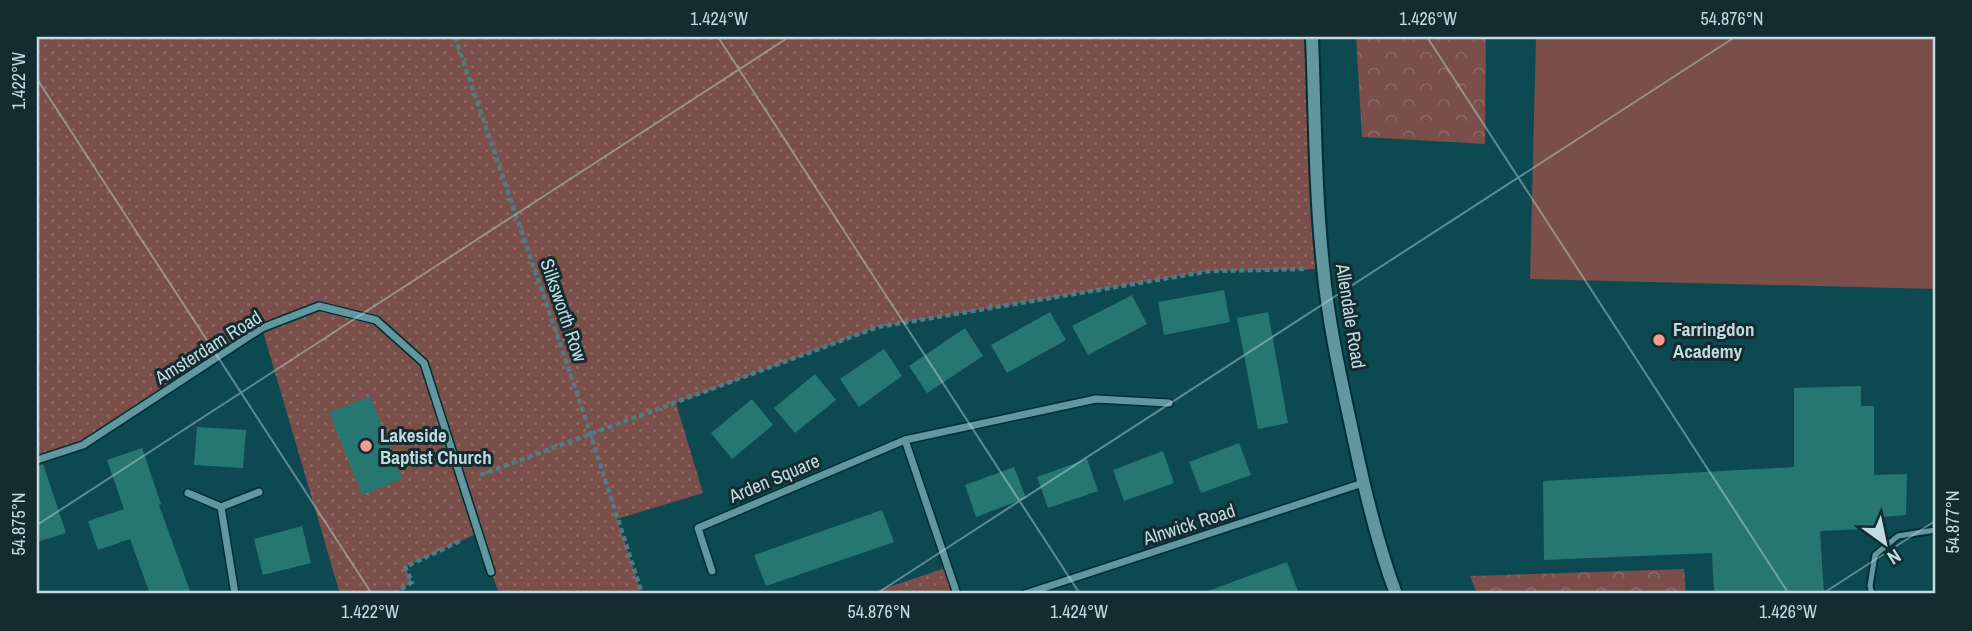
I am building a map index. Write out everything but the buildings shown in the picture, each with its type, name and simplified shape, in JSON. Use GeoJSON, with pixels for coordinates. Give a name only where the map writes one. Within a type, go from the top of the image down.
{"type":"FeatureCollection","features":[{"type":"Feature","properties":{"kind":"street","name":"Allendale Road"},"geometry":{"type":"LineString","coordinates":[[1312,37],[1316,178],[1323,269],[1363,483],[1396,594]]}},
{"type":"Feature","properties":{"kind":"street","name":"Amsterdam Road"},"geometry":{"type":"LineString","coordinates":[[37,460],[83,445],[262,328],[319,306],[376,320],[424,363],[491,572]]}},
{"type":"Feature","properties":{"kind":"street","name":"Arden Square"},"geometry":{"type":"LineString","coordinates":[[712,571],[698,528],[905,440],[1096,399],[1169,403]]}},
{"type":"Feature","properties":{"kind":"street"},"geometry":{"type":"LineString","coordinates":[[905,440],[957,594]]}},
{"type":"Feature","properties":{"kind":"street","name":"Alnwick Road"},"geometry":{"type":"LineString","coordinates":[[1025,594],[1363,483]]}},
{"type":"Feature","properties":{"kind":"street"},"geometry":{"type":"LineString","coordinates":[[188,493],[221,507],[258,492]]}},
{"type":"Feature","properties":{"kind":"street"},"geometry":{"type":"LineString","coordinates":[[221,507],[235,594]]}},
{"type":"Feature","properties":{"kind":"lane"},"geometry":{"type":"LineString","coordinates":[[1872,594],[1870,586],[1875,555],[1898,536],[1935,530]]}},
{"type":"Feature","properties":{"kind":"path","name":"Silksworth Row"},"geometry":{"type":"LineString","coordinates":[[455,37],[591,435],[642,594]]}},
{"type":"Feature","properties":{"kind":"path"},"geometry":{"type":"LineString","coordinates":[[463,481],[878,327],[1210,271],[1323,269]]}},
{"type":"Feature","properties":{"kind":"path"},"geometry":{"type":"LineString","coordinates":[[394,594],[412,582],[405,567],[479,532]]}},
{"type":"Feature","properties":{"kind":"green space"},"geometry":{"type":"Polygon","coordinates":[[[37,37],[1312,37],[1323,269],[1210,271],[878,327],[676,403],[703,493],[617,519],[642,594],[499,594],[478,533],[405,567],[412,582],[395,594],[340,594],[262,328],[83,445],[37,460],[37,37]]]}},
{"type":"Feature","properties":{"kind":"green space"},"geometry":{"type":"Polygon","coordinates":[[[1356,37],[1486,37],[1485,144],[1362,137],[1356,37]]]}},
{"type":"Feature","properties":{"kind":"green space"},"geometry":{"type":"Polygon","coordinates":[[[1536,37],[1935,37],[1935,289],[1530,279],[1536,37]]]}},
{"type":"Feature","properties":{"kind":"green space"},"geometry":{"type":"Polygon","coordinates":[[[948,567],[957,594],[868,594],[948,567]]]}},
{"type":"Feature","properties":{"kind":"green space"},"geometry":{"type":"Polygon","coordinates":[[[1684,569],[1686,594],[1477,594],[1470,576],[1684,569]]]}},
{"type":"Feature","properties":{"kind":"place","name":"Farringdon Academy"},"geometry":{"type":"Point","coordinates":[1659,340]}},
{"type":"Feature","properties":{"kind":"place","name":"Lakeside Baptist Church"},"geometry":{"type":"Point","coordinates":[366,446]}}]}
